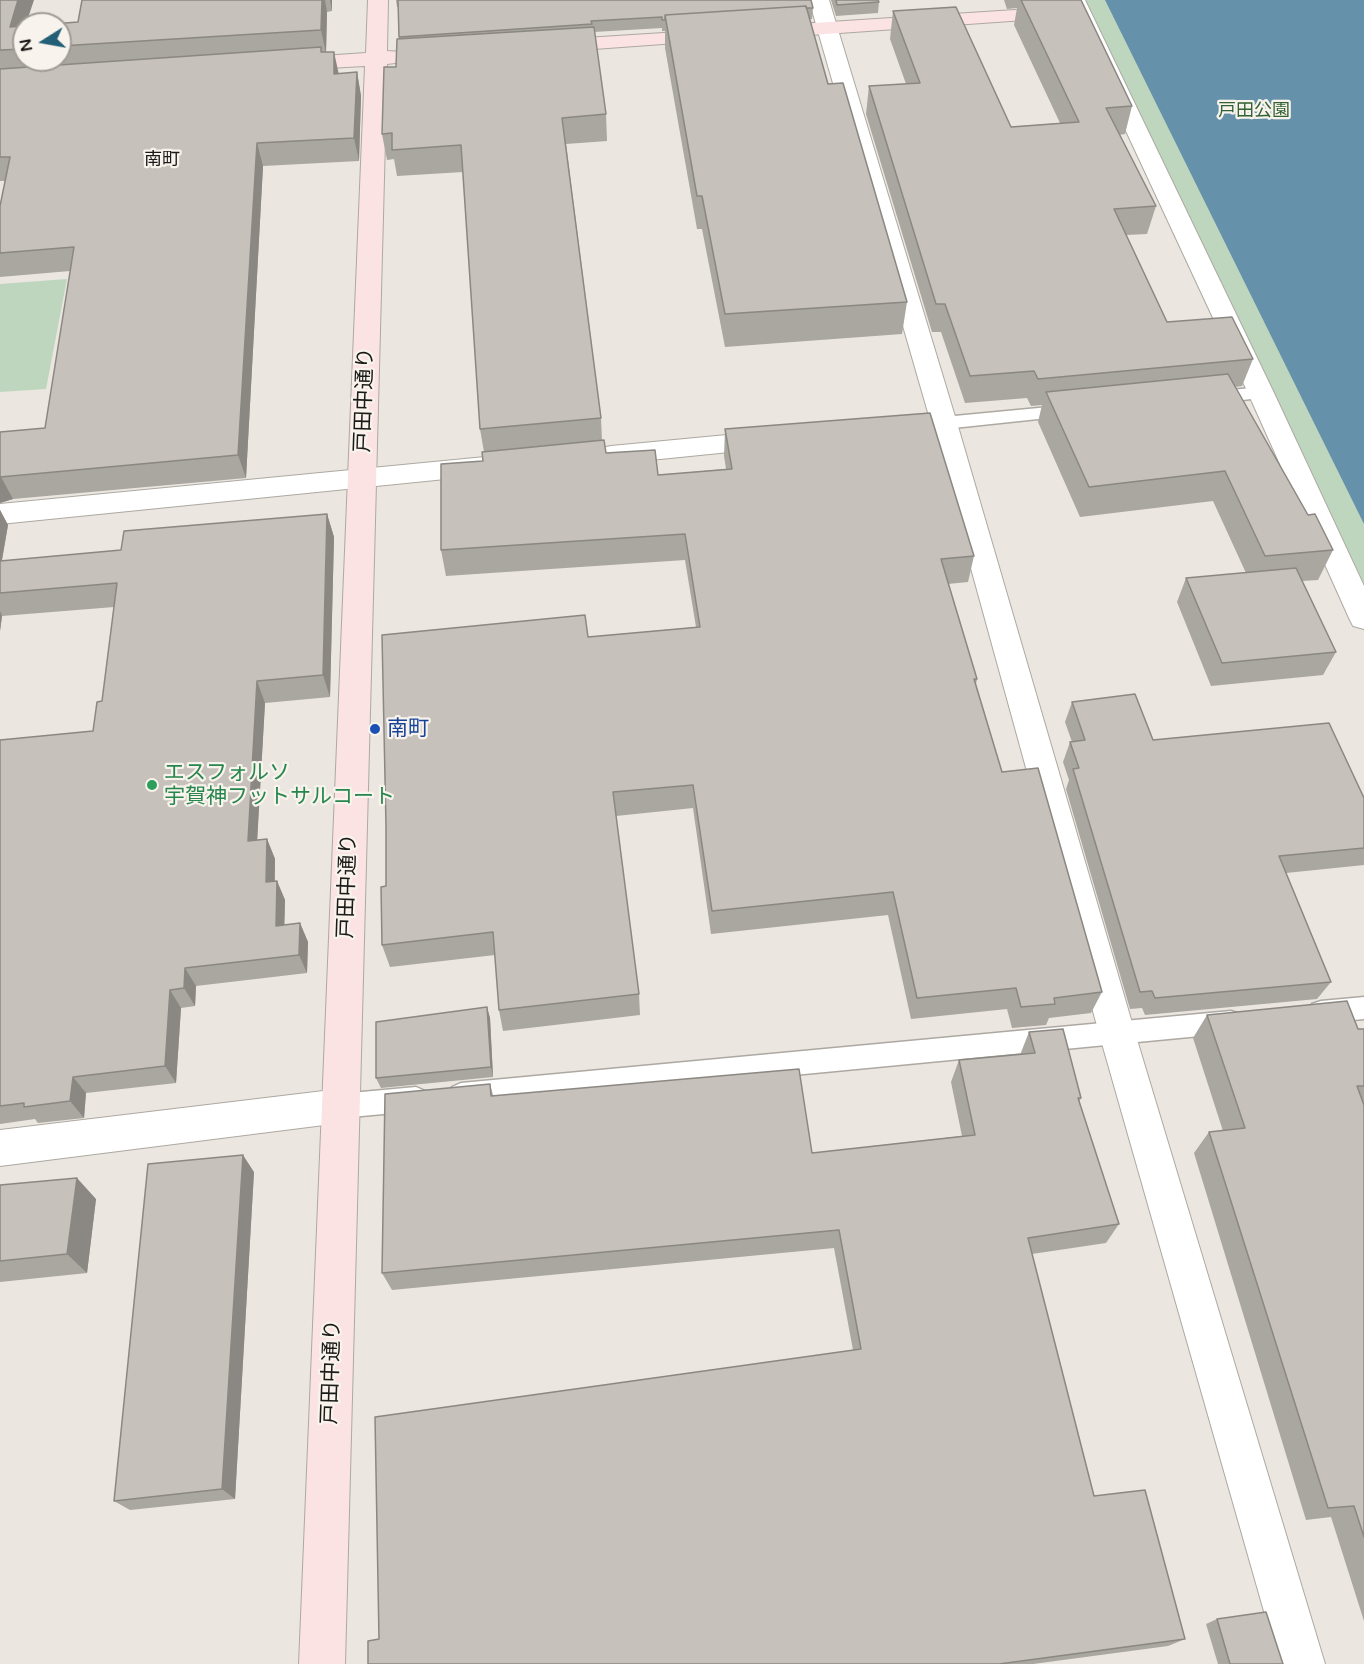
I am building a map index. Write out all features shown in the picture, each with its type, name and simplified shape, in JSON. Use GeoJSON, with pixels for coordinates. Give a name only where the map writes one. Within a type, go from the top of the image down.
{"type":"FeatureCollection","features":[{"type":"Feature","properties":{"kind":"street","name":"戸田中通り"},"geometry":{"type":"LineString","coordinates":[[322,1664],[378,0]]}},
{"type":"Feature","properties":{"kind":"street"},"geometry":{"type":"LineString","coordinates":[[531,48],[738,34],[823,14],[1078,6],[1261,393],[1364,618]]}},
{"type":"Feature","properties":{"kind":"street"},"geometry":{"type":"LineString","coordinates":[[823,14],[932,424],[1117,1033],[1302,1664]]}},
{"type":"Feature","properties":{"kind":"street"},"geometry":{"type":"LineString","coordinates":[[270,65],[412,56]]}},
{"type":"Feature","properties":{"kind":"street"},"geometry":{"type":"LineString","coordinates":[[588,458],[789,438]]}},
{"type":"Feature","properties":{"kind":"street"},"geometry":{"type":"LineString","coordinates":[[0,514],[504,465]]}},
{"type":"Feature","properties":{"kind":"street"},"geometry":{"type":"LineString","coordinates":[[0,1148],[340,1106]]}},
{"type":"Feature","properties":{"kind":"lane"},"geometry":{"type":"LineString","coordinates":[[1191,400],[1261,393]]}},
{"type":"Feature","properties":{"kind":"lane"},"geometry":{"type":"LineString","coordinates":[[932,424],[1085,410]]}},
{"type":"Feature","properties":{"kind":"lane"},"geometry":{"type":"LineString","coordinates":[[1293,1015],[1364,1008]]}},
{"type":"Feature","properties":{"kind":"lane"},"geometry":{"type":"LineString","coordinates":[[340,1106],[1258,1019]]}},
{"type":"Feature","properties":{"kind":"green space","name":"戸田公園"},"geometry":{"type":"Polygon","coordinates":[[[1078,0],[1364,0],[1364,593],[1078,0]]]}},
{"type":"Feature","properties":{"kind":"green space"},"geometry":{"type":"Polygon","coordinates":[[[67,279],[46,389],[0,392],[0,284],[67,279]]]}},
{"type":"Feature","properties":{"kind":"water","name":"戸田公園"},"geometry":{"type":"Polygon","coordinates":[[[1105,0],[1364,0],[1364,524],[1105,0]]]}},
{"type":"Feature","properties":{"kind":"building"},"geometry":{"type":"Polygon","coordinates":[[[0,0],[18,0],[14,12],[12,12],[10,27],[12,27],[12,50],[0,50],[0,0]]]}},
{"type":"Feature","properties":{"kind":"building"},"geometry":{"type":"Polygon","coordinates":[[[82,0],[322,0],[321,30],[72,45],[72,22],[78,22],[82,0]]]}},
{"type":"Feature","properties":{"kind":"building"},"geometry":{"type":"Polygon","coordinates":[[[398,0],[811,0],[813,8],[806,8],[806,6],[665,15],[665,20],[662,20],[662,17],[591,21],[592,24],[399,37],[398,0]]]}},
{"type":"Feature","properties":{"kind":"building"},"geometry":{"type":"Polygon","coordinates":[[[836,0],[878,0],[879,2],[837,5],[836,0]]]}},
{"type":"Feature","properties":{"kind":"building"},"geometry":{"type":"Polygon","coordinates":[[[1021,0],[1081,0],[1132,106],[1106,108],[1156,206],[1114,209],[1167,322],[1232,317],[1253,359],[1038,379],[1034,371],[970,376],[945,304],[936,304],[869,86],[920,83],[893,11],[956,7],[1011,127],[1079,122],[1021,0]]]}},
{"type":"Feature","properties":{"kind":"building"},"geometry":{"type":"Polygon","coordinates":[[[806,6],[828,84],[843,83],[907,302],[725,314],[702,196],[697,196],[665,15],[806,6]]]}},
{"type":"Feature","properties":{"kind":"building"},"geometry":{"type":"Polygon","coordinates":[[[594,27],[606,114],[562,118],[601,418],[480,429],[461,145],[392,150],[392,133],[382,134],[384,67],[396,67],[397,39],[594,27]]]}},
{"type":"Feature","properties":{"kind":"building"},"geometry":{"type":"Polygon","coordinates":[[[321,47],[321,52],[334,52],[334,74],[357,72],[354,138],[257,143],[238,455],[0,477],[0,432],[45,428],[74,247],[0,253],[0,206],[10,157],[0,157],[0,69],[12,68],[12,72],[72,72],[72,64],[321,47]]]}},
{"type":"Feature","properties":{"kind":"building"},"geometry":{"type":"Polygon","coordinates":[[[1228,374],[1308,515],[1315,514],[1333,550],[1265,556],[1225,471],[1089,487],[1046,392],[1228,374]]]}},
{"type":"Feature","properties":{"kind":"building"},"geometry":{"type":"Polygon","coordinates":[[[930,413],[974,556],[941,559],[977,679],[974,679],[1002,772],[1038,768],[1102,992],[1054,998],[1055,1004],[1021,1007],[1016,988],[917,998],[893,892],[712,911],[693,785],[613,792],[639,994],[499,1010],[493,932],[382,945],[381,887],[386,886],[386,826],[382,635],[585,615],[588,637],[700,627],[685,534],[441,550],[441,464],[483,461],[482,452],[604,440],[606,453],[655,450],[658,475],[732,469],[725,429],[930,413]]]}},
{"type":"Feature","properties":{"kind":"building"},"geometry":{"type":"Polygon","coordinates":[[[327,514],[323,675],[257,681],[248,841],[267,839],[266,882],[277,881],[276,926],[300,923],[299,955],[185,968],[184,988],[170,990],[165,1066],[73,1077],[70,1101],[24,1107],[24,1103],[0,1106],[0,740],[93,731],[97,702],[102,701],[117,583],[0,593],[0,561],[121,550],[124,531],[327,514]]]}},
{"type":"Feature","properties":{"kind":"building"},"geometry":{"type":"Polygon","coordinates":[[[1296,568],[1336,652],[1222,663],[1186,578],[1296,568]]]}},
{"type":"Feature","properties":{"kind":"building"},"geometry":{"type":"Polygon","coordinates":[[[1135,694],[1153,740],[1329,723],[1364,798],[1364,848],[1279,856],[1331,982],[1155,998],[1152,991],[1140,992],[1073,769],[1079,768],[1070,742],[1085,740],[1072,702],[1135,694]]]}},
{"type":"Feature","properties":{"kind":"building"},"geometry":{"type":"Polygon","coordinates":[[[1347,1001],[1358,1029],[1364,1029],[1364,1086],[1357,1086],[1364,1105],[1364,1537],[1354,1506],[1328,1508],[1209,1132],[1245,1128],[1207,1015],[1347,1001]]]}},
{"type":"Feature","properties":{"kind":"building"},"geometry":{"type":"Polygon","coordinates":[[[487,1007],[491,1067],[376,1078],[376,1022],[487,1007]]]}},
{"type":"Feature","properties":{"kind":"building"},"geometry":{"type":"Polygon","coordinates":[[[1063,1029],[1081,1098],[1078,1098],[1119,1224],[1028,1238],[1094,1496],[1145,1490],[1185,1639],[999,1664],[368,1664],[368,1641],[379,1639],[375,1417],[861,1349],[839,1230],[382,1273],[385,1094],[490,1084],[491,1096],[799,1069],[812,1153],[975,1135],[959,1060],[1035,1053],[1029,1032],[1063,1029]]]}},
{"type":"Feature","properties":{"kind":"building"},"geometry":{"type":"Polygon","coordinates":[[[243,1155],[222,1489],[114,1501],[148,1164],[243,1155]]]}},
{"type":"Feature","properties":{"kind":"building"},"geometry":{"type":"Polygon","coordinates":[[[77,1178],[67,1254],[0,1261],[0,1185],[77,1178]]]}},
{"type":"Feature","properties":{"kind":"building"},"geometry":{"type":"Polygon","coordinates":[[[1266,1612],[1283,1664],[1230,1664],[1217,1619],[1266,1612]]]}},
{"type":"Feature","properties":{"kind":"place","name":"南町"},"geometry":{"type":"Point","coordinates":[375,729]}},
{"type":"Feature","properties":{"kind":"place","name":"エスフォルソ 宇賀神フットサルコート"},"geometry":{"type":"Point","coordinates":[152,785]}},
{"type":"Feature","properties":{"kind":"district","name":"南町"},"geometry":{"type":"Point","coordinates":[162,160]}}]}
